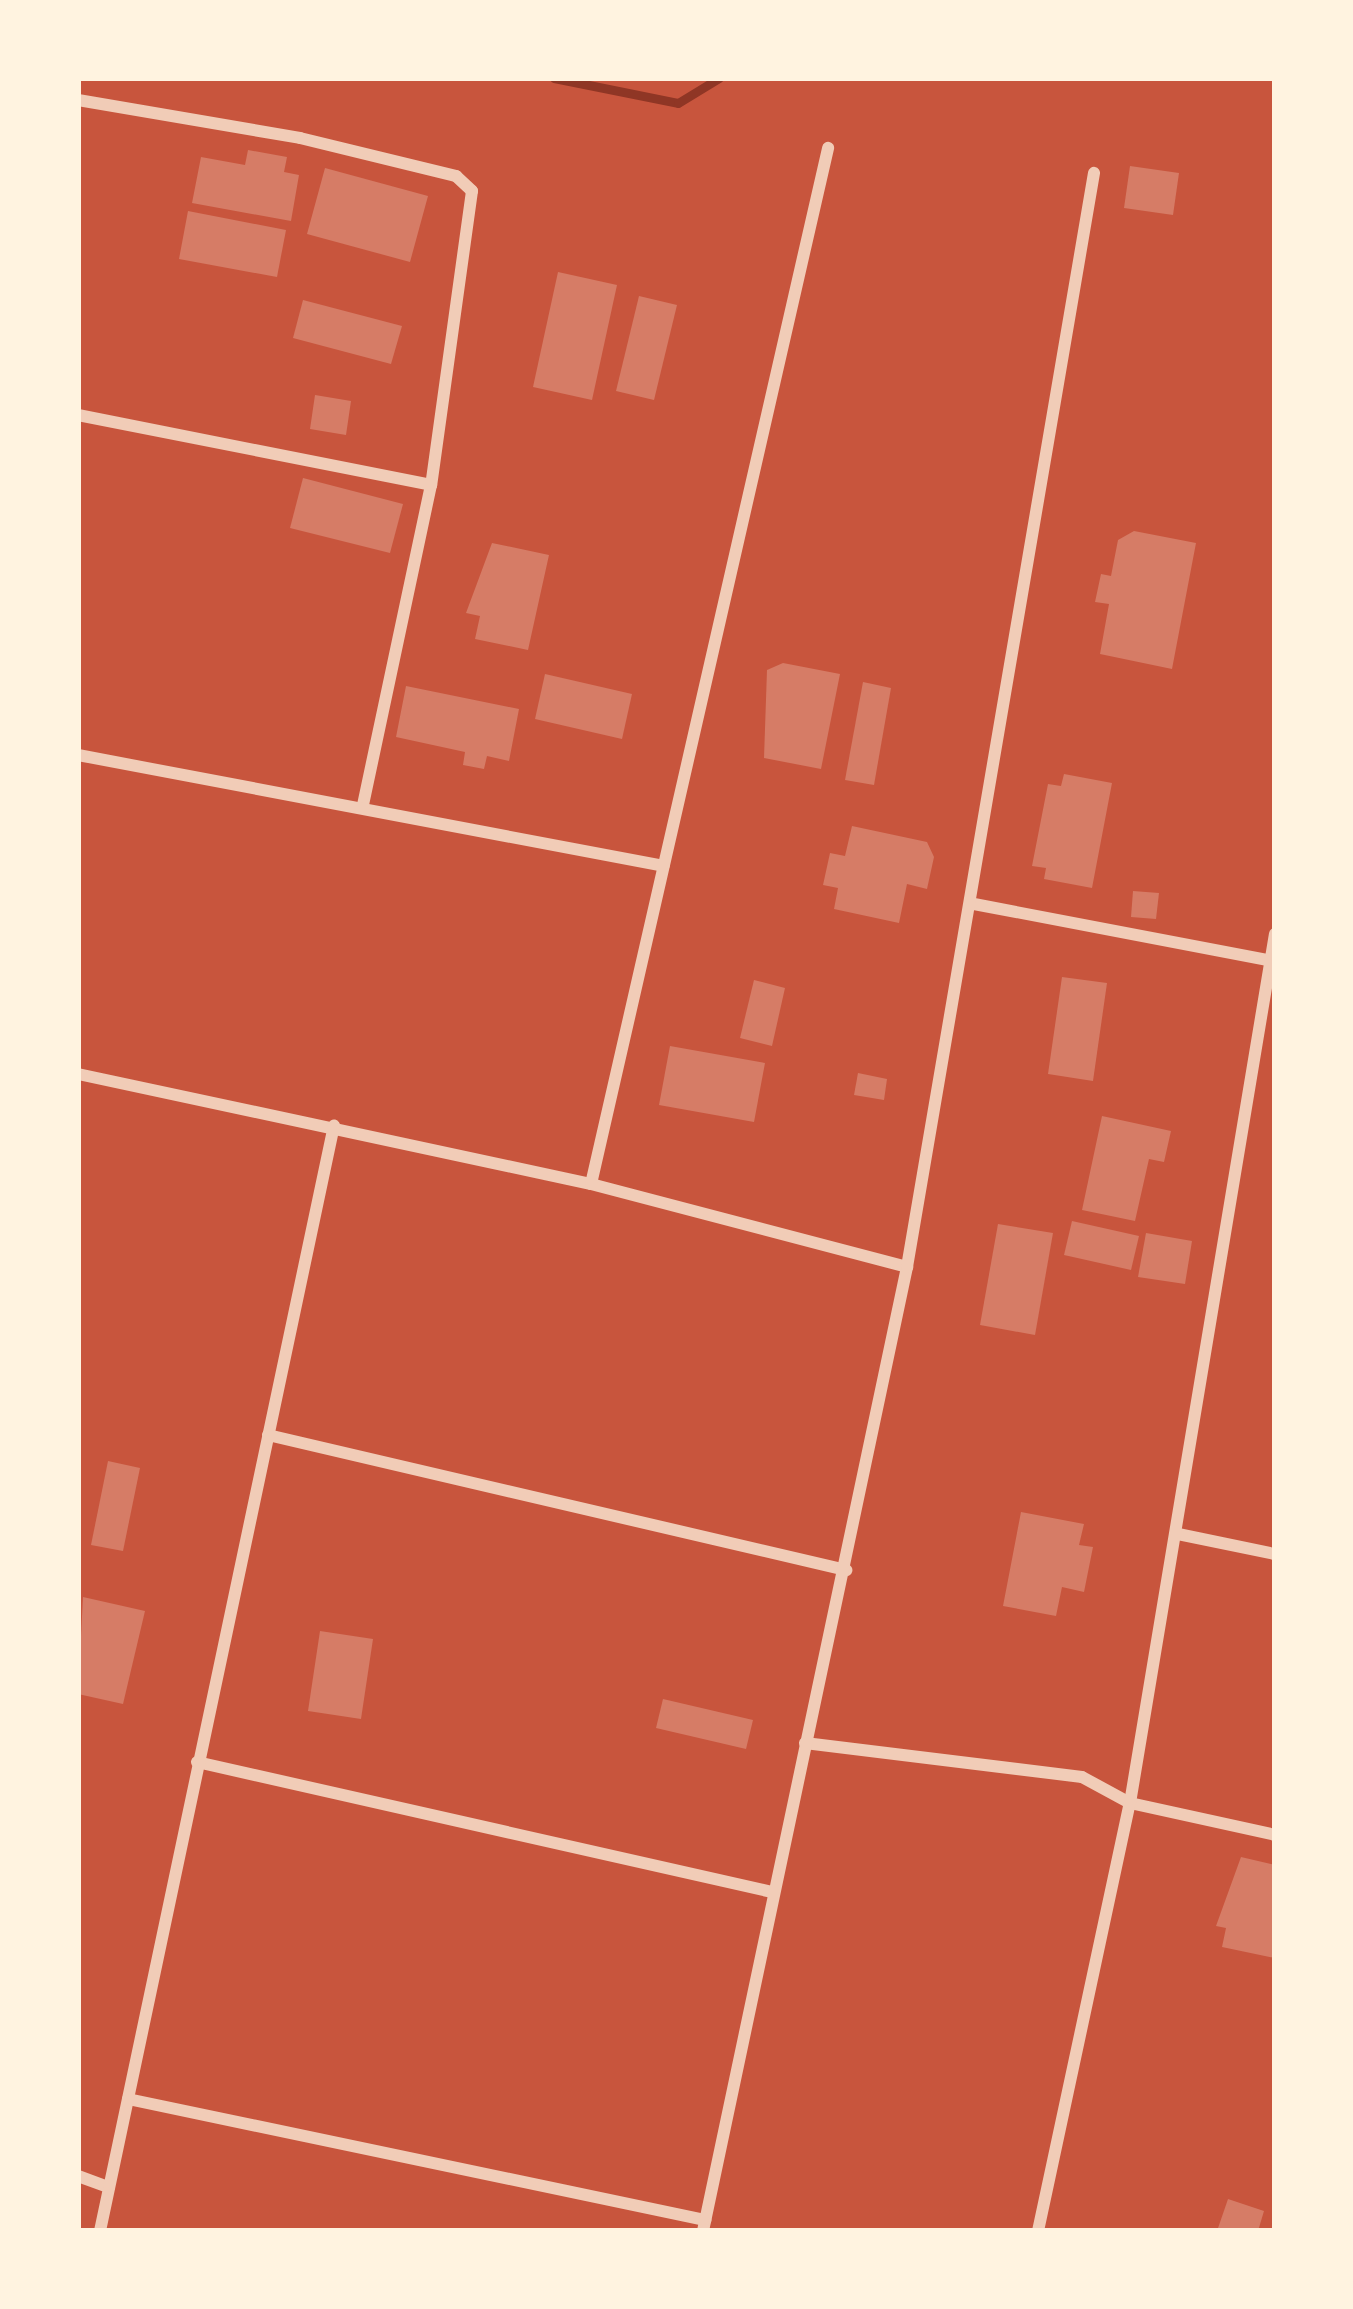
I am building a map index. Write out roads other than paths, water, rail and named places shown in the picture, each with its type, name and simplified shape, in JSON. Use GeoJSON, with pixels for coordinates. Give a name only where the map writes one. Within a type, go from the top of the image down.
{"type":"FeatureCollection","features":[{"type":"Feature","properties":{"kind":"street"},"geometry":{"type":"LineString","coordinates":[[78,100],[465,182],[472,202],[431,484],[363,804]]}},
{"type":"Feature","properties":{"kind":"street"},"geometry":{"type":"LineString","coordinates":[[591,1184],[828,148]]}},
{"type":"Feature","properties":{"kind":"street"},"geometry":{"type":"LineString","coordinates":[[128,2098],[704,2226],[907,1267],[974,904],[1094,173]]}},
{"type":"Feature","properties":{"kind":"street"},"geometry":{"type":"LineString","coordinates":[[78,415],[431,484]]}},
{"type":"Feature","properties":{"kind":"street"},"geometry":{"type":"LineString","coordinates":[[78,755],[363,804],[664,866]]}},
{"type":"Feature","properties":{"kind":"street"},"geometry":{"type":"LineString","coordinates":[[974,904],[1273,961]]}},
{"type":"Feature","properties":{"kind":"street"},"geometry":{"type":"LineString","coordinates":[[1038,2231],[1130,1804],[1275,934]]}},
{"type":"Feature","properties":{"kind":"street"},"geometry":{"type":"LineString","coordinates":[[78,1074],[334,1125],[591,1184],[907,1267]]}},
{"type":"Feature","properties":{"kind":"street"},"geometry":{"type":"LineString","coordinates":[[100,2231],[334,1125]]}},
{"type":"Feature","properties":{"kind":"street"},"geometry":{"type":"LineString","coordinates":[[268,1435],[846,1570]]}},
{"type":"Feature","properties":{"kind":"street"},"geometry":{"type":"LineString","coordinates":[[1178,1534],[1275,1554]]}},
{"type":"Feature","properties":{"kind":"street"},"geometry":{"type":"LineString","coordinates":[[805,1743],[1082,1777],[1130,1804],[1275,1835]]}},
{"type":"Feature","properties":{"kind":"street"},"geometry":{"type":"LineString","coordinates":[[197,1762],[772,1892]]}},
{"type":"Feature","properties":{"kind":"street"},"geometry":{"type":"LineString","coordinates":[[78,2176],[110,2187]]}},
{"type":"Feature","properties":{"kind":"waterway"},"geometry":{"type":"LineString","coordinates":[[554,78],[678,103],[719,78]]}}]}
